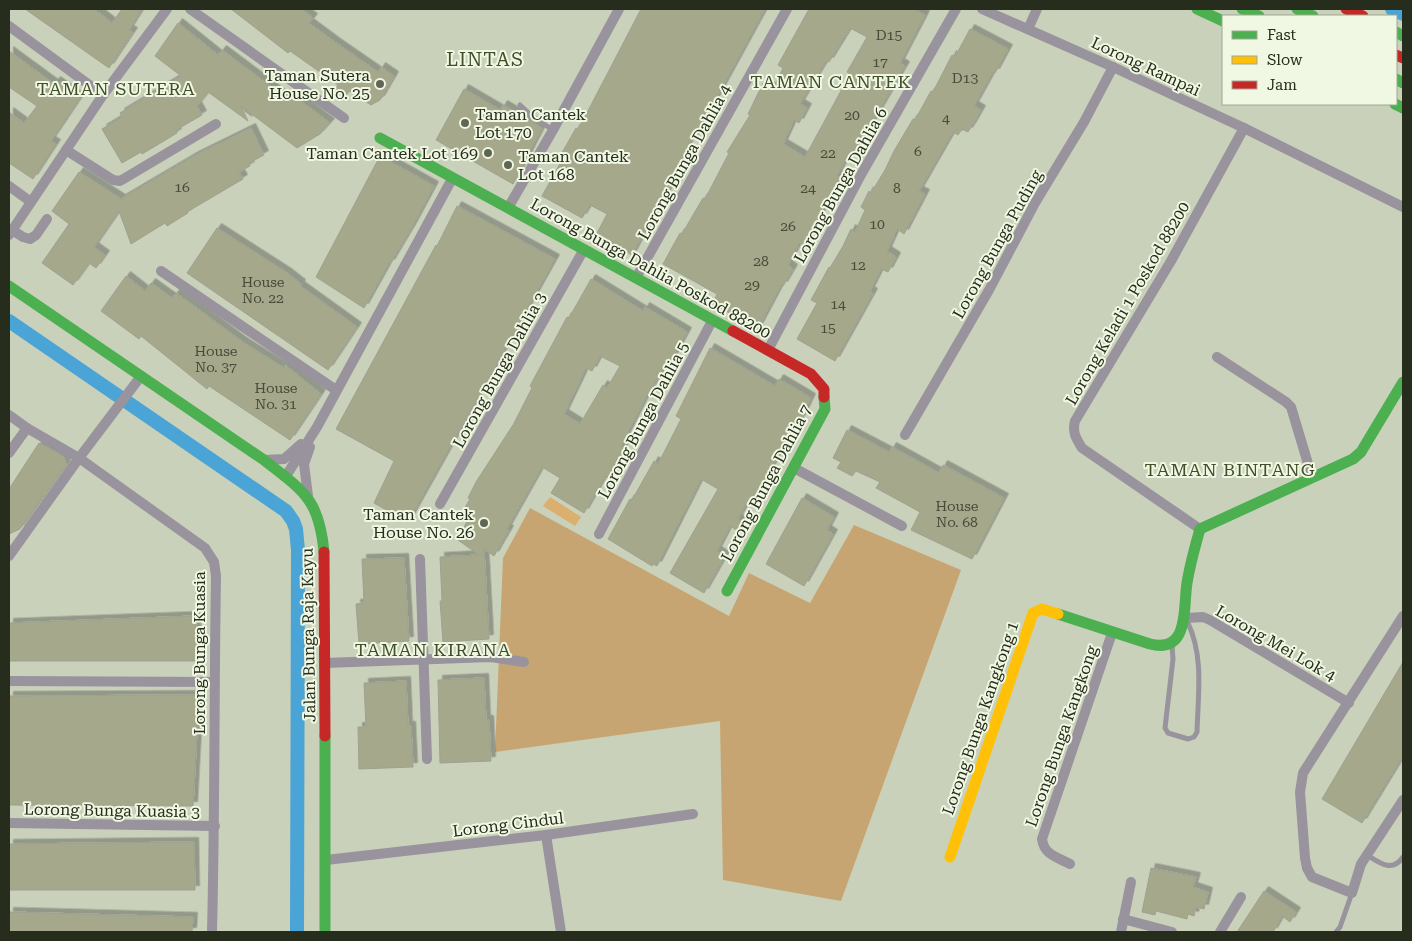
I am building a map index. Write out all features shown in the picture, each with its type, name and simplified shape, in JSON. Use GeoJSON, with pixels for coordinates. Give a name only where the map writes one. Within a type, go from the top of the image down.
{"type":"FeatureCollection","features":[{"type":"Feature","properties":{"kind":"main road"},"geometry":{"type":"LineString","coordinates":[[1197,9],[1222,21]]}},
{"type":"Feature","properties":{"kind":"main road"},"geometry":{"type":"LineString","coordinates":[[1242,9],[1257,15]]}},
{"type":"Feature","properties":{"kind":"main road"},"geometry":{"type":"LineString","coordinates":[[1296,9],[1311,15]]}},
{"type":"Feature","properties":{"kind":"main road"},"geometry":{"type":"LineString","coordinates":[[1346,9],[1361,15]]}},
{"type":"Feature","properties":{"kind":"main road","name":"Lorong Bunga Dahlia Poskod 88200"},"geometry":{"type":"LineString","coordinates":[[380,138],[812,374],[824,389]]}},
{"type":"Feature","properties":{"kind":"main road","name":"Jalan Bunga Raja Kayu"},"geometry":{"type":"LineString","coordinates":[[9,286],[264,460],[299,487],[308,498],[321,527],[324,548],[325,932]]}},
{"type":"Feature","properties":{"kind":"main road"},"geometry":{"type":"LineString","coordinates":[[1172,643],[1181,632],[1186,618],[1186,586],[1200,528],[1344,464],[1361,452],[1403,382]]}},
{"type":"Feature","properties":{"kind":"main road","name":"Lorong Bunga Dahlia 7"},"geometry":{"type":"LineString","coordinates":[[727,591],[825,410],[824,389]]}},
{"type":"Feature","properties":{"kind":"main road","name":"Lorong Bunga Kangkong 1"},"geometry":{"type":"LineString","coordinates":[[950,857],[1033,613],[1042,609],[1158,646],[1172,643]]}},
{"type":"Feature","properties":{"kind":"street"},"geometry":{"type":"LineString","coordinates":[[47,218],[36,235],[30,239],[10,232],[103,95],[167,9]]}},
{"type":"Feature","properties":{"kind":"street"},"geometry":{"type":"LineString","coordinates":[[190,9],[344,118]]}},
{"type":"Feature","properties":{"kind":"street"},"geometry":{"type":"LineString","coordinates":[[508,208],[619,9]]}},
{"type":"Feature","properties":{"kind":"street","name":"Lorong Bunga Dahlia 4"},"geometry":{"type":"LineString","coordinates":[[636,278],[787,9]]}},
{"type":"Feature","properties":{"kind":"street","name":"Lorong Bunga Dahlia 6"},"geometry":{"type":"LineString","coordinates":[[768,350],[862,173],[956,9]]}},
{"type":"Feature","properties":{"kind":"street","name":"Lorong Rampai"},"geometry":{"type":"LineString","coordinates":[[982,9],[1244,128],[1403,207]]}},
{"type":"Feature","properties":{"kind":"street"},"geometry":{"type":"LineString","coordinates":[[1028,29],[1037,9]]}},
{"type":"Feature","properties":{"kind":"street"},"geometry":{"type":"LineString","coordinates":[[9,26],[103,95]]}},
{"type":"Feature","properties":{"kind":"street","name":"Lorong Bunga Puding"},"geometry":{"type":"LineString","coordinates":[[905,435],[989,290],[1034,203],[1084,122],[1113,67]]}},
{"type":"Feature","properties":{"kind":"street"},"geometry":{"type":"LineString","coordinates":[[66,150],[113,180],[120,181],[216,124]]}},
{"type":"Feature","properties":{"kind":"street","name":"Lorong Keladi 1 Poskod 88200"},"geometry":{"type":"LineString","coordinates":[[1200,528],[1082,448],[1074,436],[1073,428],[1075,421],[1171,261],[1244,128]]}},
{"type":"Feature","properties":{"kind":"street"},"geometry":{"type":"LineString","coordinates":[[286,476],[317,427],[452,179]]}},
{"type":"Feature","properties":{"kind":"street"},"geometry":{"type":"LineString","coordinates":[[9,186],[31,202]]}},
{"type":"Feature","properties":{"kind":"street","name":"Lorong Bunga Dahlia 3"},"geometry":{"type":"LineString","coordinates":[[440,504],[584,250]]}},
{"type":"Feature","properties":{"kind":"street"},"geometry":{"type":"LineString","coordinates":[[161,271],[336,390]]}},
{"type":"Feature","properties":{"kind":"street","name":"Lorong Bunga Dahlia 5"},"geometry":{"type":"LineString","coordinates":[[599,534],[712,320]]}},
{"type":"Feature","properties":{"kind":"street"},"geometry":{"type":"LineString","coordinates":[[1217,357],[1291,407],[1312,477]]}},
{"type":"Feature","properties":{"kind":"street"},"geometry":{"type":"LineString","coordinates":[[9,556],[79,458],[141,376]]}},
{"type":"Feature","properties":{"kind":"street","name":"Lorong Bunga Kuasia"},"geometry":{"type":"LineString","coordinates":[[9,415],[27,428],[79,458],[205,548],[214,562],[216,576],[212,932]]}},
{"type":"Feature","properties":{"kind":"street"},"geometry":{"type":"LineString","coordinates":[[264,460],[284,459],[296,451],[317,427]]}},
{"type":"Feature","properties":{"kind":"street"},"geometry":{"type":"LineString","coordinates":[[308,498],[304,464],[317,427]]}},
{"type":"Feature","properties":{"kind":"street"},"geometry":{"type":"LineString","coordinates":[[9,452],[27,428]]}},
{"type":"Feature","properties":{"kind":"street"},"geometry":{"type":"LineString","coordinates":[[794,468],[902,526]]}},
{"type":"Feature","properties":{"kind":"street"},"geometry":{"type":"LineString","coordinates":[[420,558],[427,759]]}},
{"type":"Feature","properties":{"kind":"street"},"geometry":{"type":"LineString","coordinates":[[1403,616],[1303,773],[1300,792],[1307,868],[1312,877],[1320,882],[1352,893],[1361,864],[1403,800]]}},
{"type":"Feature","properties":{"kind":"street","name":"Lorong Mei Lok 4"},"geometry":{"type":"LineString","coordinates":[[1186,618],[1210,620],[1349,703]]}},
{"type":"Feature","properties":{"kind":"street","name":"Lorong Bunga Kangkong"},"geometry":{"type":"LineString","coordinates":[[1070,864],[1047,852],[1043,846],[1042,839],[1112,632]]}},
{"type":"Feature","properties":{"kind":"street"},"geometry":{"type":"LineString","coordinates":[[325,663],[491,657],[524,662]]}},
{"type":"Feature","properties":{"kind":"street"},"geometry":{"type":"LineString","coordinates":[[9,681],[214,682]]}},
{"type":"Feature","properties":{"kind":"street","name":"Lorong Cindul"},"geometry":{"type":"LineString","coordinates":[[326,860],[546,835],[693,814]]}},
{"type":"Feature","properties":{"kind":"street","name":"Lorong Bunga Kuasia 3"},"geometry":{"type":"LineString","coordinates":[[9,823],[214,826]]}},
{"type":"Feature","properties":{"kind":"street"},"geometry":{"type":"LineString","coordinates":[[546,835],[561,932]]}},
{"type":"Feature","properties":{"kind":"street"},"geometry":{"type":"LineString","coordinates":[[1120,932],[1131,882]]}},
{"type":"Feature","properties":{"kind":"street"},"geometry":{"type":"LineString","coordinates":[[1220,932],[1242,897]]}},
{"type":"Feature","properties":{"kind":"street"},"geometry":{"type":"LineString","coordinates":[[1123,919],[1172,932]]}},
{"type":"Feature","properties":{"kind":"lane"},"geometry":{"type":"LineString","coordinates":[[520,105],[532,117],[553,130]]}},
{"type":"Feature","properties":{"kind":"lane"},"geometry":{"type":"LineString","coordinates":[[1172,643],[1174,659],[1165,728],[1168,734],[1188,739],[1194,737],[1197,732],[1198,659],[1194,637],[1186,618]]}},
{"type":"Feature","properties":{"kind":"lane"},"geometry":{"type":"LineString","coordinates":[[1367,854],[1386,866],[1393,866],[1400,862],[1403,857]]}},
{"type":"Feature","properties":{"kind":"lane"},"geometry":{"type":"LineString","coordinates":[[1336,932],[1340,927],[1352,893]]}},
{"type":"Feature","properties":{"kind":"shaded area"},"geometry":{"type":"Polygon","coordinates":[[[550,497],[581,517],[575,526],[543,506],[550,497]]]}},
{"type":"Feature","properties":{"kind":"shaded area"},"geometry":{"type":"Polygon","coordinates":[[[530,508],[729,616],[749,573],[810,603],[854,525],[961,570],[841,901],[723,880],[720,721],[495,752],[503,558],[530,508]]]}},
{"type":"Feature","properties":{"kind":"building"},"geometry":{"type":"Polygon","coordinates":[[[25,9],[94,9],[112,23],[122,9],[142,9],[129,30],[133,32],[109,68],[25,9]]]}},
{"type":"Feature","properties":{"kind":"building"},"geometry":{"type":"Polygon","coordinates":[[[231,9],[301,9],[313,18],[309,23],[336,43],[378,72],[381,67],[394,76],[380,100],[371,105],[349,91],[346,96],[335,89],[338,85],[290,51],[288,53],[231,9]]]}},
{"type":"Feature","properties":{"kind":"building"},"geometry":{"type":"Polygon","coordinates":[[[641,9],[765,9],[694,139],[692,138],[670,180],[673,182],[632,255],[596,235],[607,214],[590,205],[582,218],[542,196],[562,160],[559,158],[576,128],[578,130],[641,9]]]}},
{"type":"Feature","properties":{"kind":"building"},"geometry":{"type":"Polygon","coordinates":[[[809,9],[913,9],[925,15],[900,63],[905,66],[866,133],[864,131],[852,155],[849,153],[837,176],[841,178],[803,246],[799,243],[788,265],[793,269],[783,286],[781,285],[757,330],[713,303],[717,294],[663,264],[680,233],[682,234],[703,198],[705,199],[729,153],[727,152],[750,115],[748,114],[763,83],[773,88],[783,68],[778,65],[809,9]],[[850,28],[829,62],[826,61],[800,104],[807,108],[799,123],[794,120],[783,144],[805,157],[850,74],[847,72],[867,37],[850,28]]]}},
{"type":"Feature","properties":{"kind":"building"},"geometry":{"type":"Polygon","coordinates":[[[178,23],[218,55],[222,50],[286,98],[290,93],[330,123],[320,134],[297,148],[241,106],[248,121],[208,92],[197,106],[202,115],[176,130],[177,133],[164,141],[122,163],[102,129],[122,117],[120,113],[181,76],[155,56],[178,23]]]}},
{"type":"Feature","properties":{"kind":"building"},"geometry":{"type":"Polygon","coordinates":[[[970,29],[1008,49],[974,106],[981,110],[973,124],[968,132],[962,129],[958,135],[953,132],[919,191],[925,194],[904,234],[897,229],[887,251],[896,257],[888,272],[881,269],[870,291],[873,293],[835,361],[797,339],[817,303],[811,300],[851,229],[855,232],[865,210],[861,207],[869,191],[871,193],[913,119],[915,120],[931,91],[933,92],[952,55],[955,57],[970,29]]]}},
{"type":"Feature","properties":{"kind":"building"},"geometry":{"type":"Polygon","coordinates":[[[9,51],[54,84],[56,81],[80,98],[51,141],[56,144],[33,179],[9,163],[9,112],[24,123],[37,106],[9,87],[9,51]]]}},
{"type":"Feature","properties":{"kind":"building"},"geometry":{"type":"Polygon","coordinates":[[[464,89],[500,110],[503,105],[542,128],[513,184],[436,140],[464,89]]]}},
{"type":"Feature","properties":{"kind":"building"},"geometry":{"type":"Polygon","coordinates":[[[251,128],[264,155],[249,163],[250,166],[239,172],[243,179],[167,226],[165,223],[131,244],[119,211],[94,247],[105,255],[96,268],[89,263],[73,285],[42,263],[69,224],[52,211],[79,172],[121,199],[194,156],[251,128]]]}},
{"type":"Feature","properties":{"kind":"building"},"geometry":{"type":"Polygon","coordinates":[[[380,156],[434,186],[364,308],[316,277],[380,156]]]}},
{"type":"Feature","properties":{"kind":"building"},"geometry":{"type":"Polygon","coordinates":[[[457,206],[555,259],[408,522],[374,503],[394,461],[336,429],[457,206]]]}},
{"type":"Feature","properties":{"kind":"building"},"geometry":{"type":"Polygon","coordinates":[[[217,228],[287,273],[301,284],[300,286],[357,327],[328,370],[187,273],[217,228]]]}},
{"type":"Feature","properties":{"kind":"building"},"geometry":{"type":"Polygon","coordinates":[[[126,276],[145,291],[151,283],[172,298],[176,293],[244,343],[284,368],[285,365],[321,394],[290,440],[209,386],[207,389],[141,336],[139,339],[101,311],[126,276]]]}},
{"type":"Feature","properties":{"kind":"building"},"geometry":{"type":"Polygon","coordinates":[[[591,279],[643,311],[645,307],[687,332],[669,365],[666,364],[645,399],[621,446],[624,448],[607,478],[605,476],[584,513],[551,493],[560,478],[542,467],[494,556],[484,549],[489,639],[443,642],[440,601],[442,601],[440,557],[479,555],[458,540],[467,521],[460,516],[470,499],[468,498],[476,482],[513,425],[532,388],[530,386],[567,317],[569,318],[591,279]],[[600,356],[592,371],[586,368],[564,414],[580,424],[603,385],[607,388],[620,366],[600,356]]]}},
{"type":"Feature","properties":{"kind":"building"},"geometry":{"type":"Polygon","coordinates":[[[710,348],[775,386],[779,379],[811,398],[802,417],[792,432],[790,432],[754,501],[749,499],[738,519],[742,522],[738,531],[730,526],[717,551],[725,556],[704,593],[670,573],[718,489],[701,479],[657,566],[653,564],[652,566],[608,539],[654,461],[658,464],[681,419],[676,416],[710,348]]]}},
{"type":"Feature","properties":{"kind":"building"},"geometry":{"type":"Polygon","coordinates":[[[847,430],[889,452],[892,447],[939,473],[943,465],[1004,498],[972,559],[911,530],[920,512],[876,488],[880,482],[856,471],[852,476],[837,468],[841,462],[833,458],[847,430]]]}},
{"type":"Feature","properties":{"kind":"building"},"geometry":{"type":"Polygon","coordinates":[[[39,443],[64,457],[66,465],[20,529],[9,534],[9,489],[39,443]]]}},
{"type":"Feature","properties":{"kind":"building"},"geometry":{"type":"Polygon","coordinates":[[[802,498],[834,517],[827,530],[833,534],[804,586],[766,564],[802,498]]]}},
{"type":"Feature","properties":{"kind":"building"},"geometry":{"type":"Polygon","coordinates":[[[404,558],[409,641],[359,644],[356,604],[364,603],[362,559],[404,558]]]}},
{"type":"Feature","properties":{"kind":"building"},"geometry":{"type":"Polygon","coordinates":[[[195,616],[199,661],[9,661],[9,623],[195,616]]]}},
{"type":"Feature","properties":{"kind":"building"},"geometry":{"type":"Polygon","coordinates":[[[1403,662],[1403,756],[1362,823],[1322,799],[1403,662]]]}},
{"type":"Feature","properties":{"kind":"building"},"geometry":{"type":"Polygon","coordinates":[[[484,678],[486,720],[489,720],[491,761],[440,763],[438,680],[484,678]]]}},
{"type":"Feature","properties":{"kind":"building"},"geometry":{"type":"Polygon","coordinates":[[[406,681],[408,726],[411,726],[413,767],[359,769],[358,727],[366,727],[364,683],[406,681]]]}},
{"type":"Feature","properties":{"kind":"building"},"geometry":{"type":"Polygon","coordinates":[[[199,695],[193,806],[9,805],[9,696],[199,695]]]}},
{"type":"Feature","properties":{"kind":"building"},"geometry":{"type":"Polygon","coordinates":[[[194,842],[195,890],[9,890],[9,844],[194,842]]]}},
{"type":"Feature","properties":{"kind":"building"},"geometry":{"type":"Polygon","coordinates":[[[1151,868],[1196,877],[1193,887],[1208,892],[1204,909],[1196,907],[1194,916],[1188,914],[1187,919],[1156,911],[1155,915],[1142,912],[1151,868]]]}},
{"type":"Feature","properties":{"kind":"building"},"geometry":{"type":"Polygon","coordinates":[[[1264,891],[1296,912],[1290,922],[1282,916],[1273,932],[1237,932],[1264,891]]]}},
{"type":"Feature","properties":{"kind":"building"},"geometry":{"type":"Polygon","coordinates":[[[9,912],[193,917],[192,932],[9,932],[9,912]]]}},
{"type":"Feature","properties":{"kind":"waterway"},"geometry":{"type":"LineString","coordinates":[[1392,9],[1403,14]]}},
{"type":"Feature","properties":{"kind":"waterway"},"geometry":{"type":"LineString","coordinates":[[9,321],[286,511],[293,521],[296,529],[298,550],[297,932]]}},
{"type":"Feature","properties":{"kind":"traffic: fast"},"geometry":{"type":"LineString","coordinates":[[1197,9],[1222,21]]}},
{"type":"Feature","properties":{"kind":"traffic: fast"},"geometry":{"type":"LineString","coordinates":[[1242,9],[1257,15]]}},
{"type":"Feature","properties":{"kind":"traffic: fast"},"geometry":{"type":"LineString","coordinates":[[1297,9],[1311,15]]}},
{"type":"Feature","properties":{"kind":"traffic: fast"},"geometry":{"type":"LineString","coordinates":[[1397,33],[1403,36]]}},
{"type":"Feature","properties":{"kind":"traffic: fast"},"geometry":{"type":"LineString","coordinates":[[1397,80],[1403,83]]}},
{"type":"Feature","properties":{"kind":"traffic: fast"},"geometry":{"type":"LineString","coordinates":[[1397,105],[1403,108]]}},
{"type":"Feature","properties":{"kind":"traffic: fast"},"geometry":{"type":"LineString","coordinates":[[380,138],[733,331]]}},
{"type":"Feature","properties":{"kind":"traffic: fast"},"geometry":{"type":"LineString","coordinates":[[9,286],[264,460],[299,488],[307,497],[318,519],[324,552]]}},
{"type":"Feature","properties":{"kind":"traffic: fast"},"geometry":{"type":"LineString","coordinates":[[1058,614],[1150,644],[1163,645],[1172,642],[1182,626],[1188,576],[1200,529],[1353,459],[1361,452],[1403,382]]}},
{"type":"Feature","properties":{"kind":"traffic: fast"},"geometry":{"type":"LineString","coordinates":[[727,591],[825,409],[824,397]]}},
{"type":"Feature","properties":{"kind":"traffic: fast"},"geometry":{"type":"LineString","coordinates":[[325,736],[325,932]]}},
{"type":"Feature","properties":{"kind":"traffic: slow"},"geometry":{"type":"LineString","coordinates":[[950,857],[1033,613],[1042,609],[1058,614]]}},
{"type":"Feature","properties":{"kind":"traffic: jam"},"geometry":{"type":"LineString","coordinates":[[1346,9],[1361,15]]}},
{"type":"Feature","properties":{"kind":"traffic: jam"},"geometry":{"type":"LineString","coordinates":[[1397,55],[1403,58]]}},
{"type":"Feature","properties":{"kind":"traffic: jam"},"geometry":{"type":"LineString","coordinates":[[733,331],[811,374],[824,389],[824,397]]}},
{"type":"Feature","properties":{"kind":"traffic: jam"},"geometry":{"type":"LineString","coordinates":[[324,552],[325,736]]}},
{"type":"Feature","properties":{"kind":"place","name":"Taman Sutera House No. 25"},"geometry":{"type":"Point","coordinates":[380,84]}},
{"type":"Feature","properties":{"kind":"place","name":"Taman Cantek Lot 170"},"geometry":{"type":"Point","coordinates":[465,123]}},
{"type":"Feature","properties":{"kind":"place","name":"Taman Cantek Lot 169"},"geometry":{"type":"Point","coordinates":[488,153]}},
{"type":"Feature","properties":{"kind":"place","name":"Taman Cantek Lot 168"},"geometry":{"type":"Point","coordinates":[508,165]}},
{"type":"Feature","properties":{"kind":"place","name":"Taman Cantek House No. 26"},"geometry":{"type":"Point","coordinates":[484,523]}},
{"type":"Feature","properties":{"kind":"district","name":"LINTAS"},"geometry":{"type":"Point","coordinates":[485,59]}},
{"type":"Feature","properties":{"kind":"district","name":"TAMAN CANTEK"},"geometry":{"type":"Point","coordinates":[831,82]}},
{"type":"Feature","properties":{"kind":"district","name":"TAMAN SUTERA"},"geometry":{"type":"Point","coordinates":[116,89]}},
{"type":"Feature","properties":{"kind":"district","name":"TAMAN BINTANG"},"geometry":{"type":"Point","coordinates":[1230,470]}},
{"type":"Feature","properties":{"kind":"district","name":"TAMAN KIRANA"},"geometry":{"type":"Point","coordinates":[433,650]}}]}
